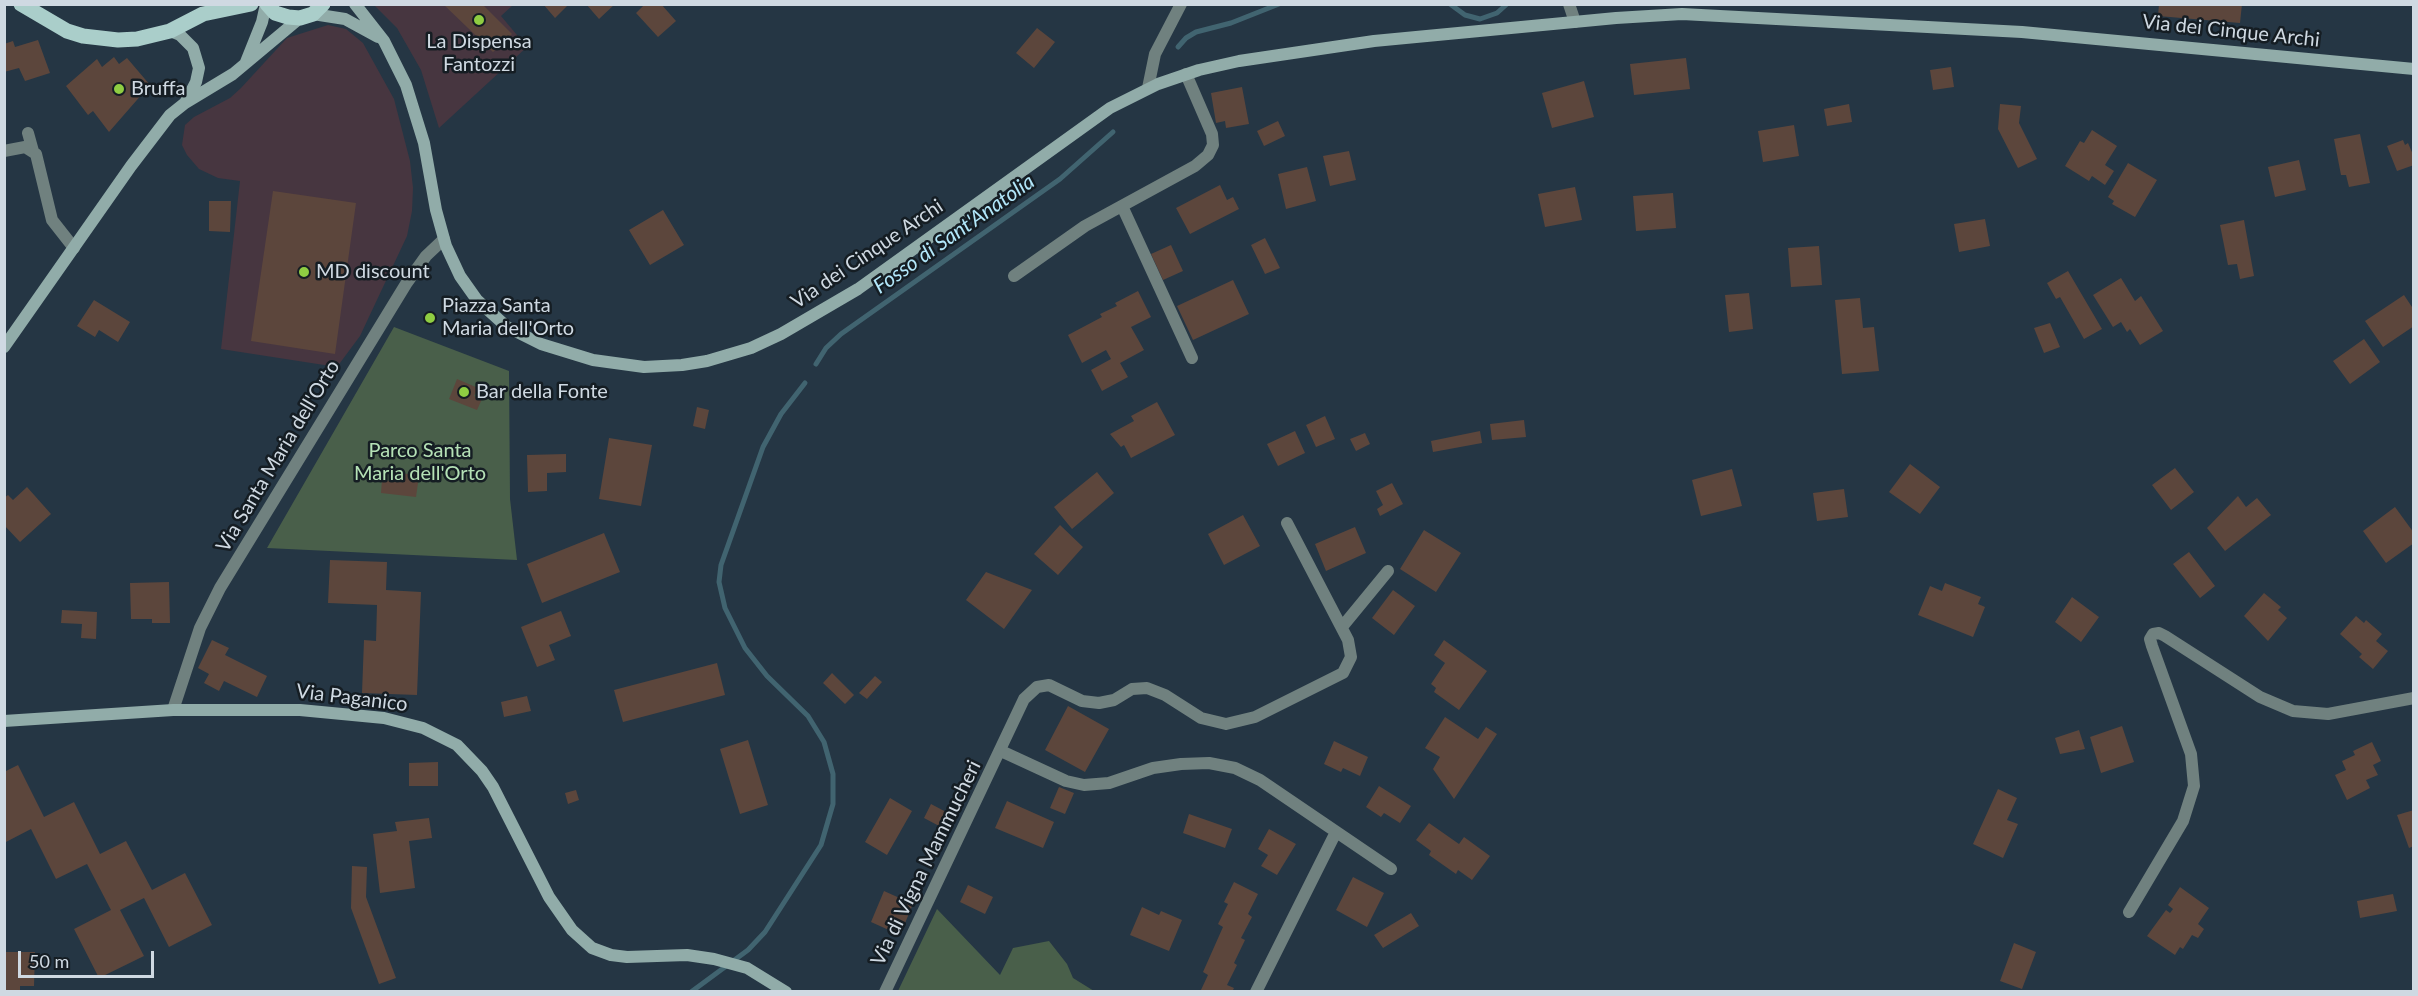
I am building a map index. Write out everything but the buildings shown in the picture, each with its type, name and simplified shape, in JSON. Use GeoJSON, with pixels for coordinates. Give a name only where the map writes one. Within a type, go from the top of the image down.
{"type":"FeatureCollection","features":[{"type":"Feature","properties":{"kind":"main road"},"geometry":{"type":"LineString","coordinates":[[21,4],[67,31],[99,39],[137,39],[171,32],[217,4]]}},
{"type":"Feature","properties":{"kind":"main road"},"geometry":{"type":"LineString","coordinates":[[203,14],[251,4]]}},
{"type":"Feature","properties":{"kind":"main road"},"geometry":{"type":"LineString","coordinates":[[266,4],[275,13],[288,17],[312,12],[345,19],[384,41]]}},
{"type":"Feature","properties":{"kind":"main road"},"geometry":{"type":"LineString","coordinates":[[246,62],[262,22],[266,4]]}},
{"type":"Feature","properties":{"kind":"main road","name":"Via dei Cinque Archi"},"geometry":{"type":"LineString","coordinates":[[355,4],[384,41],[406,85],[417,116],[444,239],[455,267],[477,300],[500,322],[532,340],[578,356],[632,366],[670,367],[707,361],[761,343],[830,307],[872,279],[1092,120],[1148,88],[1186,74],[1239,61],[1344,45],[1648,15],[1690,14],[2012,31],[2414,69]]}},
{"type":"Feature","properties":{"kind":"main road"},"geometry":{"type":"LineString","coordinates":[[4,347],[154,135],[185,103],[220,83],[312,12]]}},
{"type":"Feature","properties":{"kind":"main road"},"geometry":{"type":"LineString","coordinates":[[171,32],[180,35],[193,48],[200,68],[196,82],[185,103]]}},
{"type":"Feature","properties":{"kind":"main road","name":"Via Paganico"},"geometry":{"type":"LineString","coordinates":[[4,721],[173,710],[329,712],[394,720],[440,735],[464,752],[487,778],[549,897],[582,941],[598,951],[619,956],[695,955],[740,966],[762,976],[786,992]]}},
{"type":"Feature","properties":{"kind":"street"},"geometry":{"type":"LineString","coordinates":[[1148,88],[1155,54],[1181,4]]}},
{"type":"Feature","properties":{"kind":"street"},"geometry":{"type":"LineString","coordinates":[[1569,4],[1575,22]]}},
{"type":"Feature","properties":{"kind":"street"},"geometry":{"type":"LineString","coordinates":[[1014,276],[1074,233],[1195,166],[1211,151],[1213,139],[1210,126],[1186,74]]}},
{"type":"Feature","properties":{"kind":"street"},"geometry":{"type":"LineString","coordinates":[[28,133],[40,165],[52,220],[74,248]]}},
{"type":"Feature","properties":{"kind":"street"},"geometry":{"type":"LineString","coordinates":[[4,151],[25,147],[33,151]]}},
{"type":"Feature","properties":{"kind":"street"},"geometry":{"type":"LineString","coordinates":[[1122,206],[1192,358]]}},
{"type":"Feature","properties":{"kind":"street","name":"Via Santa Maria dell'Orto"},"geometry":{"type":"LineString","coordinates":[[173,710],[196,639],[220,588],[406,284],[426,256],[444,239]]}},
{"type":"Feature","properties":{"kind":"street","name":"Via di Vigna Mammucheri"},"geometry":{"type":"LineString","coordinates":[[885,992],[1027,696],[1037,687],[1049,685],[1082,700],[1099,704],[1114,700],[1132,689],[1147,687],[1166,694],[1189,711],[1211,722],[1226,724],[1246,720],[1343,673],[1350,663],[1351,651],[1342,627],[1287,523]]}},
{"type":"Feature","properties":{"kind":"street"},"geometry":{"type":"LineString","coordinates":[[1342,627],[1388,571]]}},
{"type":"Feature","properties":{"kind":"street"},"geometry":{"type":"LineString","coordinates":[[2129,912],[2186,815],[2194,786],[2191,753],[2152,646],[2150,639],[2153,634],[2159,633],[2165,636],[2260,697],[2293,711],[2328,714],[2414,698]]}},
{"type":"Feature","properties":{"kind":"street","name":"Via di Vigna Mammucheri"},"geometry":{"type":"LineString","coordinates":[[1001,751],[1066,781],[1084,785],[1108,783],[1137,772],[1174,765],[1201,763],[1227,766],[1260,780],[1391,869]]}},
{"type":"Feature","properties":{"kind":"street"},"geometry":{"type":"LineString","coordinates":[[1256,992],[1336,832]]}},
{"type":"Feature","properties":{"kind":"shaded area"},"geometry":{"type":"Polygon","coordinates":[[[374,5],[513,5],[501,16],[527,47],[439,128],[421,70],[397,28],[374,5]]]}},
{"type":"Feature","properties":{"kind":"shaded area"},"geometry":{"type":"Polygon","coordinates":[[[328,25],[346,29],[363,43],[394,99],[410,161],[413,188],[412,211],[407,236],[360,336],[337,367],[221,349],[240,181],[218,178],[199,169],[182,145],[185,125],[194,117],[230,98],[287,38],[328,25]]]}},
{"type":"Feature","properties":{"kind":"green space","name":"Parco Santa Maria dell'Orto"},"geometry":{"type":"Polygon","coordinates":[[[394,327],[509,371],[510,499],[517,560],[267,548],[394,327]]]}},
{"type":"Feature","properties":{"kind":"green space"},"geometry":{"type":"Polygon","coordinates":[[[937,909],[1000,975],[1013,948],[1049,941],[1067,964],[1073,978],[1094,991],[898,991],[937,909]]]}},
{"type":"Feature","properties":{"kind":"waterway","name":"Fosso di Sant'Anatolia"},"geometry":{"type":"LineString","coordinates":[[1178,47],[1196,32],[1231,23],[1279,4]]}},
{"type":"Feature","properties":{"kind":"waterway","name":"Fosso di Sant'Anatolia"},"geometry":{"type":"LineString","coordinates":[[1450,4],[1465,15],[1480,19],[1497,13],[1507,4]]}},
{"type":"Feature","properties":{"kind":"waterway","name":"Fosso di Sant'Anatolia"},"geometry":{"type":"LineString","coordinates":[[816,364],[826,348],[841,334],[1060,179],[1113,132]]}},
{"type":"Feature","properties":{"kind":"waterway","name":"Fosso di Sant'Anatolia"},"geometry":{"type":"LineString","coordinates":[[691,992],[748,950],[765,932],[821,845],[833,804],[833,774],[824,742],[808,716],[767,676],[745,648],[725,608],[719,582],[721,565],[763,447],[781,414],[805,383]]}},
{"type":"Feature","properties":{"kind":"place","name":"La Dispensa Fantozzi"},"geometry":{"type":"Point","coordinates":[479,20]}},
{"type":"Feature","properties":{"kind":"place","name":"Bruffa"},"geometry":{"type":"Point","coordinates":[119,89]}},
{"type":"Feature","properties":{"kind":"place","name":"MD discount"},"geometry":{"type":"Point","coordinates":[304,272]}},
{"type":"Feature","properties":{"kind":"place","name":"Piazza Santa Maria dell'Orto"},"geometry":{"type":"Point","coordinates":[430,318]}},
{"type":"Feature","properties":{"kind":"place","name":"Bar della Fonte"},"geometry":{"type":"Point","coordinates":[464,392]}}]}
